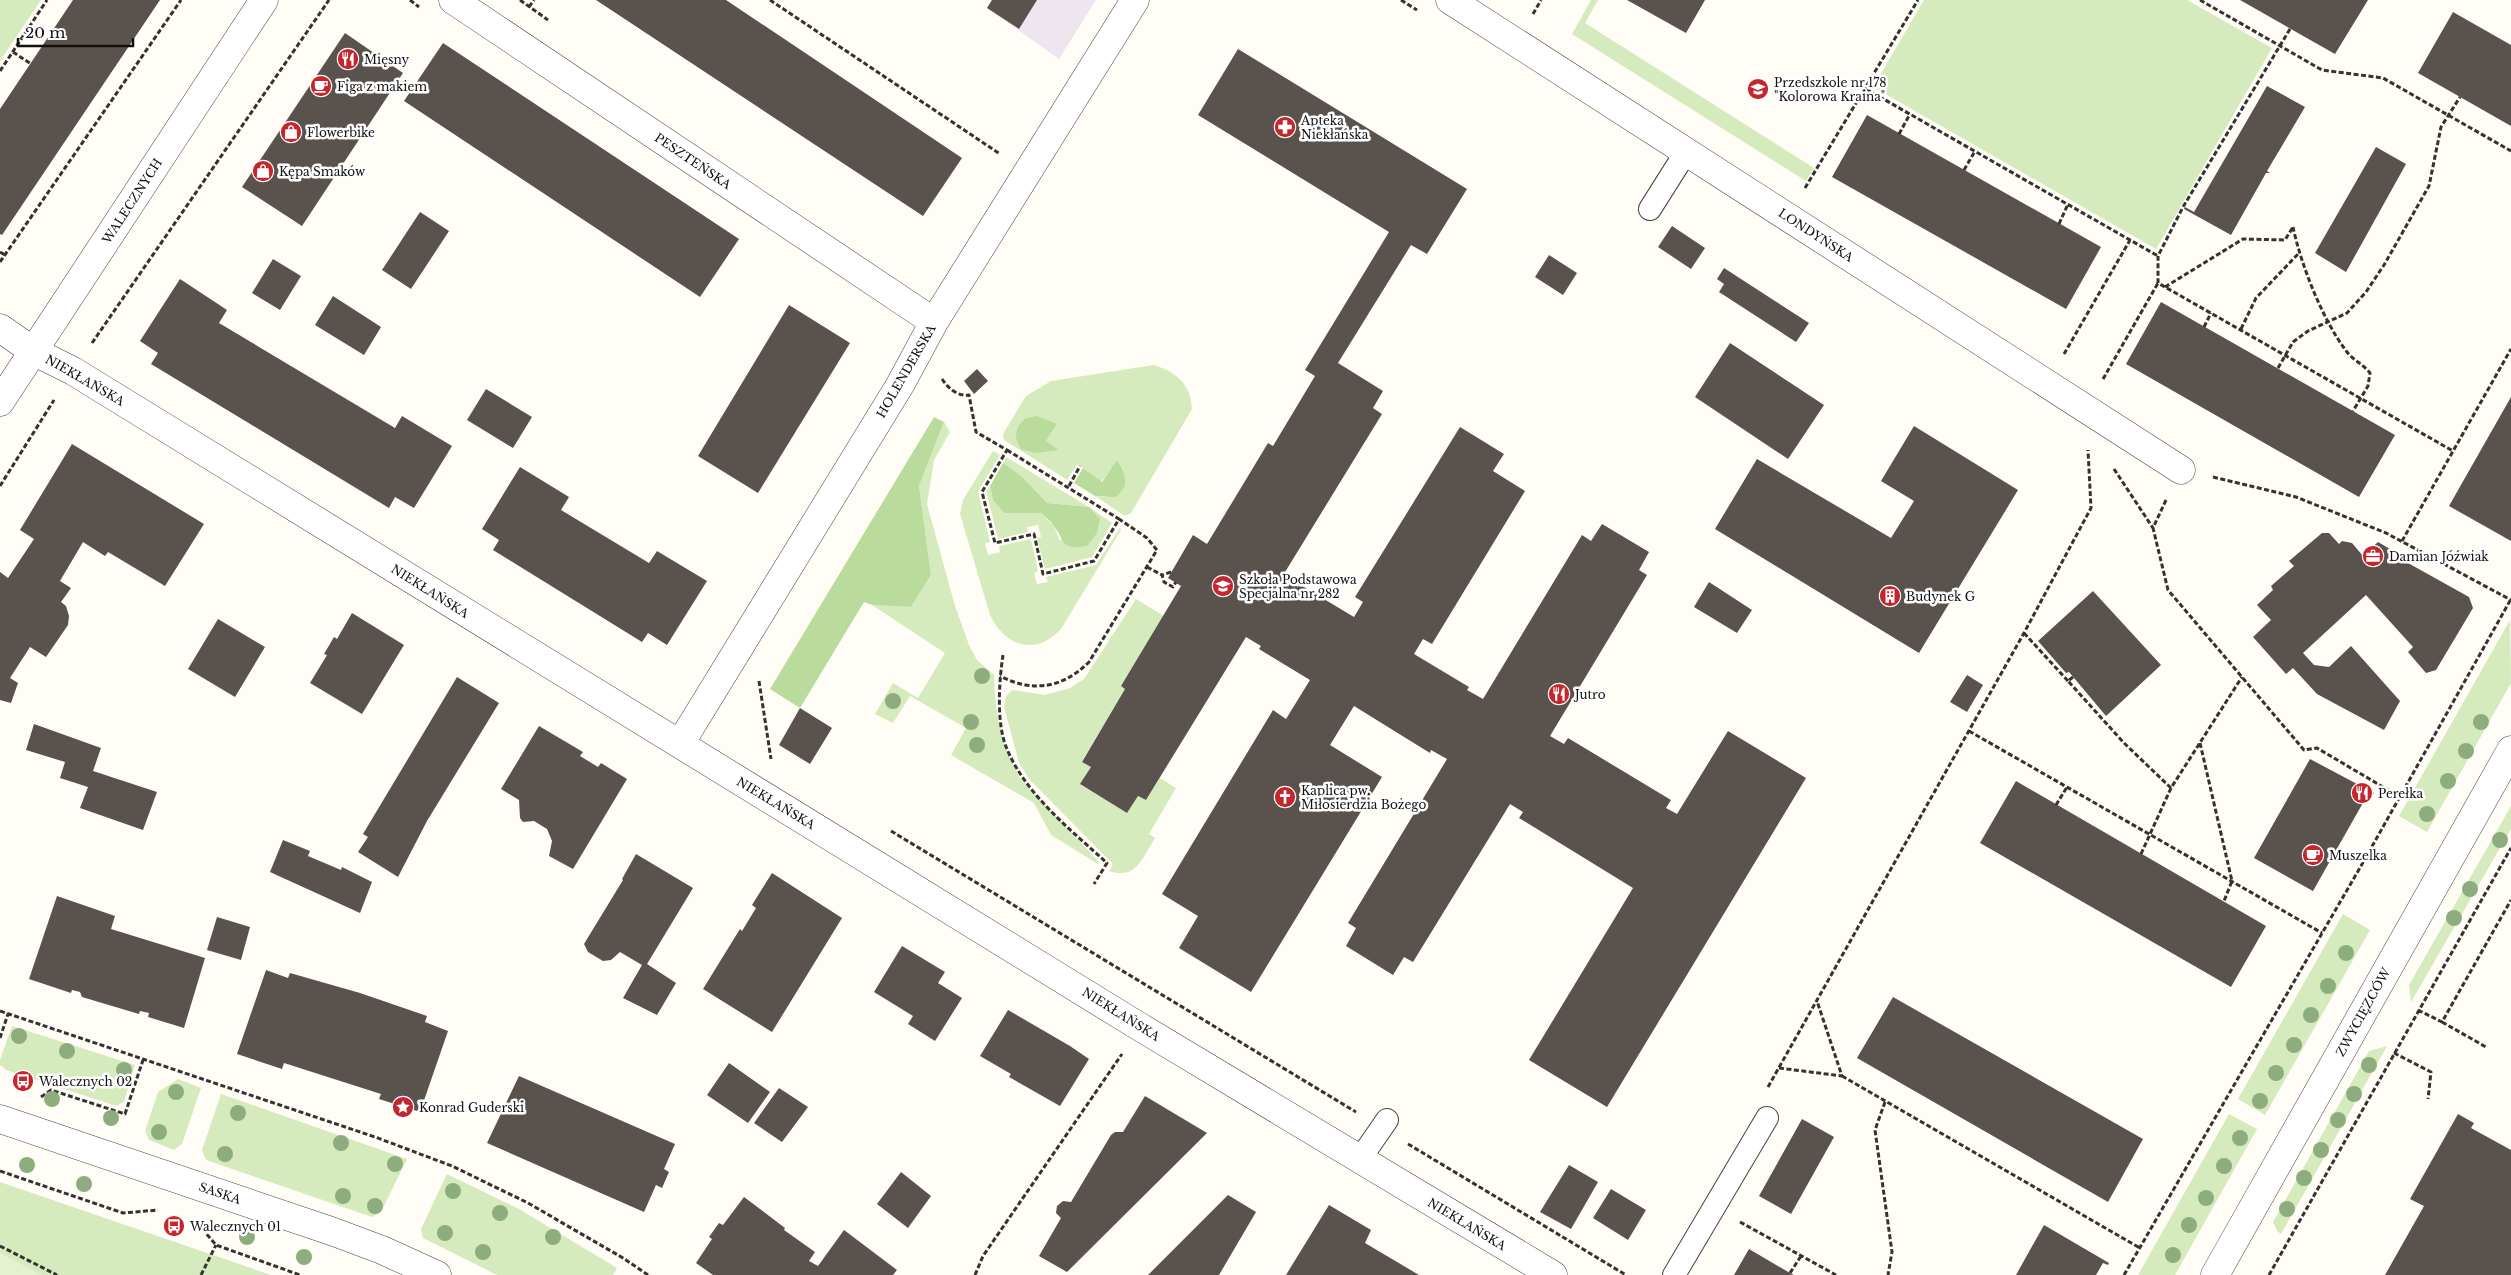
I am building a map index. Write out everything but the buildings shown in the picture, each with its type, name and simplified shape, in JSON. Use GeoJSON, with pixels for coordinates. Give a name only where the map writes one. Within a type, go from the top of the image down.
{"type":"FeatureCollection","features":[{"type":"Feature","properties":{"kind":"street","name":"WALECZNYCH"},"geometry":{"type":"LineString","coordinates":[[0,402],[264,0]]}},
{"type":"Feature","properties":{"kind":"street","name":"PESZTEŃSKA"},"geometry":{"type":"LineString","coordinates":[[453,0],[934,322]]}},
{"type":"Feature","properties":{"kind":"street","name":"HOLENDERSKA"},"geometry":{"type":"LineString","coordinates":[[680,744],[900,385],[934,322],[1135,0]]}},
{"type":"Feature","properties":{"kind":"street","name":"LONDYŃSKA"},"geometry":{"type":"LineString","coordinates":[[1450,0],[2181,470]]}},
{"type":"Feature","properties":{"kind":"street","name":"NIEKŁAŃSKA"},"geometry":{"type":"LineString","coordinates":[[0,328],[33,351],[73,371],[1140,1027],[1553,1275]]}},
{"type":"Feature","properties":{"kind":"street","name":"ZWYCIĘZCÓW"},"geometry":{"type":"LineString","coordinates":[[2215,1275],[2511,750]]}},
{"type":"Feature","properties":{"kind":"street","name":"SASKA"},"geometry":{"type":"LineString","coordinates":[[0,1119],[325,1229],[382,1250],[437,1275]]}},
{"type":"Feature","properties":{"kind":"lane"},"geometry":{"type":"LineString","coordinates":[[1650,209],[1686,152]]}},
{"type":"Feature","properties":{"kind":"lane"},"geometry":{"type":"LineString","coordinates":[[1674,1275],[1766,1118]]}},
{"type":"Feature","properties":{"kind":"lane"},"geometry":{"type":"LineString","coordinates":[[1360,1159],[1384,1124]]}},
{"type":"Feature","properties":{"kind":"path"},"geometry":{"type":"LineString","coordinates":[[0,70],[47,0]]}},
{"type":"Feature","properties":{"kind":"path"},"geometry":{"type":"LineString","coordinates":[[0,262],[180,0]]}},
{"type":"Feature","properties":{"kind":"path"},"geometry":{"type":"LineString","coordinates":[[0,486],[73,371],[329,0]]}},
{"type":"Feature","properties":{"kind":"path"},"geometry":{"type":"LineString","coordinates":[[410,0],[426,11]]}},
{"type":"Feature","properties":{"kind":"path"},"geometry":{"type":"LineString","coordinates":[[520,0],[554,24]]}},
{"type":"Feature","properties":{"kind":"path"},"geometry":{"type":"LineString","coordinates":[[770,0],[974,137]]}},
{"type":"Feature","properties":{"kind":"path"},"geometry":{"type":"LineString","coordinates":[[1787,216],[1918,0]]}},
{"type":"Feature","properties":{"kind":"path"},"geometry":{"type":"LineString","coordinates":[[2200,0],[2322,70],[2383,78],[2511,151]]}},
{"type":"Feature","properties":{"kind":"path"},"geometry":{"type":"LineString","coordinates":[[1766,1118],[1761,1099],[2024,633],[2091,508],[2086,408],[2158,283],[2158,256],[2183,207],[2290,29]]}},
{"type":"Feature","properties":{"kind":"path"},"geometry":{"type":"LineString","coordinates":[[13,52],[31,64]]}},
{"type":"Feature","properties":{"kind":"path"},"geometry":{"type":"LineString","coordinates":[[1866,88],[2158,256]]}},
{"type":"Feature","properties":{"kind":"path"},"geometry":{"type":"LineString","coordinates":[[2278,368],[2293,342],[2308,331],[2346,313],[2366,292],[2384,265],[2429,186],[2441,128],[2460,97]]}},
{"type":"Feature","properties":{"kind":"path"},"geometry":{"type":"LineString","coordinates":[[1899,134],[1910,114]]}},
{"type":"Feature","properties":{"kind":"path"},"geometry":{"type":"LineString","coordinates":[[1964,170],[1975,151]]}},
{"type":"Feature","properties":{"kind":"path"},"geometry":{"type":"LineString","coordinates":[[2059,224],[2068,204]]}},
{"type":"Feature","properties":{"kind":"path"},"geometry":{"type":"LineString","coordinates":[[2165,287],[2243,240],[2285,240],[2293,227],[2299,253],[2329,322],[2348,354],[2363,364],[2370,373],[2368,386],[2353,411]]}},
{"type":"Feature","properties":{"kind":"path"},"geometry":{"type":"LineString","coordinates":[[2048,384],[2130,240]]}},
{"type":"Feature","properties":{"kind":"path"},"geometry":{"type":"LineString","coordinates":[[0,252],[5,255]]}},
{"type":"Feature","properties":{"kind":"path"},"geometry":{"type":"LineString","coordinates":[[2240,330],[2256,298],[2299,253]]}},
{"type":"Feature","properties":{"kind":"path"},"geometry":{"type":"LineString","coordinates":[[2158,283],[2453,451]]}},
{"type":"Feature","properties":{"kind":"path"},"geometry":{"type":"LineString","coordinates":[[2204,327],[2211,313]]}},
{"type":"Feature","properties":{"kind":"path"},"geometry":{"type":"LineString","coordinates":[[2402,541],[2511,349]]}},
{"type":"Feature","properties":{"kind":"path"},"geometry":{"type":"LineString","coordinates":[[938,379],[939,377],[946,385],[960,395],[969,395],[976,432],[1068,486],[1119,519],[1146,538],[1157,550],[1089,662],[1078,673],[1049,685],[1036,686],[1016,684],[1000,676]]}},
{"type":"Feature","properties":{"kind":"path"},"geometry":{"type":"LineString","coordinates":[[1007,450],[982,492],[995,543],[1034,534],[1043,574],[1094,561],[1119,519]]}},
{"type":"Feature","properties":{"kind":"path"},"geometry":{"type":"LineString","coordinates":[[1068,486],[1080,466]]}},
{"type":"Feature","properties":{"kind":"path"},"geometry":{"type":"LineString","coordinates":[[2124,1275],[2400,797],[2511,599],[2402,541],[2296,497],[2181,470],[2153,528],[2168,590],[2304,750],[2317,748],[2400,797]]}},
{"type":"Feature","properties":{"kind":"path"},"geometry":{"type":"LineString","coordinates":[[1147,566],[1162,575],[1164,582],[1173,588],[1176,582]]}},
{"type":"Feature","properties":{"kind":"path"},"geometry":{"type":"LineString","coordinates":[[1162,575],[1171,572]]}},
{"type":"Feature","properties":{"kind":"path"},"geometry":{"type":"LineString","coordinates":[[2024,633],[2124,743],[2171,788]]}},
{"type":"Feature","properties":{"kind":"path"},"geometry":{"type":"LineString","coordinates":[[1003,655],[1000,676],[1000,710],[1006,747],[1021,776],[1062,821],[1107,863],[1094,884]]}},
{"type":"Feature","properties":{"kind":"path"},"geometry":{"type":"LineString","coordinates":[[753,682],[758,674],[771,760]]}},
{"type":"Feature","properties":{"kind":"path"},"geometry":{"type":"LineString","coordinates":[[2068,682],[2073,677]]}},
{"type":"Feature","properties":{"kind":"path"},"geometry":{"type":"LineString","coordinates":[[2141,854],[2171,788],[2242,677]]}},
{"type":"Feature","properties":{"kind":"path"},"geometry":{"type":"LineString","coordinates":[[1969,731],[2322,933]]}},
{"type":"Feature","properties":{"kind":"path"},"geometry":{"type":"LineString","coordinates":[[2200,742],[2232,881],[2224,901]]}},
{"type":"Feature","properties":{"kind":"path"},"geometry":{"type":"LineString","coordinates":[[763,755],[779,764]]}},
{"type":"Feature","properties":{"kind":"path"},"geometry":{"type":"LineString","coordinates":[[2056,805],[2067,787]]}},
{"type":"Feature","properties":{"kind":"path"},"geometry":{"type":"LineString","coordinates":[[889,829],[1384,1124],[1626,1275]]}},
{"type":"Feature","properties":{"kind":"path"},"geometry":{"type":"LineString","coordinates":[[2269,1275],[2511,848]]}},
{"type":"Feature","properties":{"kind":"path"},"geometry":{"type":"LineString","coordinates":[[2442,1022],[2511,900]]}},
{"type":"Feature","properties":{"kind":"path"},"geometry":{"type":"LineString","coordinates":[[1817,1000],[1842,1076]]}},
{"type":"Feature","properties":{"kind":"path"},"geometry":{"type":"LineString","coordinates":[[2418,1010],[2486,1047]]}},
{"type":"Feature","properties":{"kind":"path"},"geometry":{"type":"LineString","coordinates":[[0,1011],[375,1137],[452,1166],[528,1203],[623,1258],[648,1275]]}},
{"type":"Feature","properties":{"kind":"path"},"geometry":{"type":"LineString","coordinates":[[0,1038],[8,1014]]}},
{"type":"Feature","properties":{"kind":"path"},"geometry":{"type":"LineString","coordinates":[[975,1275],[983,1256],[1140,1027]]}},
{"type":"Feature","properties":{"kind":"path"},"geometry":{"type":"LineString","coordinates":[[2394,1053],[2431,1072],[2428,1099]]}},
{"type":"Feature","properties":{"kind":"path"},"geometry":{"type":"LineString","coordinates":[[34,1095],[42,1097],[51,1090],[125,1114],[143,1060]]}},
{"type":"Feature","properties":{"kind":"path"},"geometry":{"type":"LineString","coordinates":[[1779,1068],[1842,1076],[2140,1248]]}},
{"type":"Feature","properties":{"kind":"path"},"geometry":{"type":"LineString","coordinates":[[1886,1102],[1875,1130],[1892,1252],[1888,1275]]}},
{"type":"Feature","properties":{"kind":"path"},"geometry":{"type":"LineString","coordinates":[[0,1172],[123,1213],[159,1210],[166,1212]]}},
{"type":"Feature","properties":{"kind":"path"},"geometry":{"type":"LineString","coordinates":[[1713,1206],[1836,1275]]}},
{"type":"Feature","properties":{"kind":"path"},"geometry":{"type":"LineString","coordinates":[[189,1220],[197,1223],[216,1245],[300,1275]]}},
{"type":"Feature","properties":{"kind":"path"},"geometry":{"type":"LineString","coordinates":[[201,1275],[216,1245]]}},
{"type":"Feature","properties":{"kind":"path"},"geometry":{"type":"LineString","coordinates":[[0,1246],[57,1275]]}},
{"type":"Feature","properties":{"kind":"path"},"geometry":{"type":"LineString","coordinates":[[1790,1273],[1801,1256]]}},
{"type":"Feature","properties":{"kind":"shaded area"},"geometry":{"type":"Polygon","coordinates":[[[992,0],[1096,0],[1059,59],[987,8],[992,0]]]}},
{"type":"Feature","properties":{"kind":"green space"},"geometry":{"type":"Polygon","coordinates":[[[0,0],[41,0],[0,61],[0,0]]]}},
{"type":"Feature","properties":{"kind":"green space"},"geometry":{"type":"Polygon","coordinates":[[[1591,0],[1598,0],[1585,23],[1814,168],[1806,181],[1572,34],[1591,0]]]}},
{"type":"Feature","properties":{"kind":"green space"},"geometry":{"type":"Polygon","coordinates":[[[1924,0],[2187,0],[2272,48],[2156,249],[1873,87],[1924,0]]]}},
{"type":"Feature","properties":{"kind":"green space"},"geometry":{"type":"Polygon","coordinates":[[[1154,365],[1175,375],[1185,386],[1189,393],[1192,409],[1131,513],[1125,516],[1095,496],[1105,497],[1118,460],[1101,482],[1078,464],[1067,480],[1004,440],[1003,434],[1026,396],[1051,381],[1154,365]],[[1057,424],[1016,430],[1058,450],[1046,441],[1057,424]]]}},
{"type":"Feature","properties":{"kind":"green space"},"geometry":{"type":"Polygon","coordinates":[[[1037,416],[1057,424],[1046,441],[1059,450],[1035,453],[1021,449],[1016,437],[1019,426],[1024,419],[1037,416]]]}},
{"type":"Feature","properties":{"kind":"green space"},"geometry":{"type":"Polygon","coordinates":[[[934,417],[944,422],[919,486],[931,575],[911,607],[872,605],[864,602],[800,708],[770,689],[934,417]]]}},
{"type":"Feature","properties":{"kind":"green space"},"geometry":{"type":"Polygon","coordinates":[[[944,422],[950,432],[934,460],[927,504],[955,606],[969,645],[977,660],[994,675],[1000,729],[1014,767],[1021,779],[1099,862],[1098,864],[1051,835],[1034,803],[951,755],[966,728],[910,696],[893,723],[875,714],[893,683],[918,698],[945,653],[872,605],[911,607],[931,575],[919,486],[944,422]]]}},
{"type":"Feature","properties":{"kind":"green space"},"geometry":{"type":"Polygon","coordinates":[[[993,451],[1000,455],[978,491],[990,542],[985,543],[988,555],[1000,552],[999,546],[1031,539],[1038,571],[1034,573],[1037,584],[1048,582],[1046,577],[1096,565],[1120,528],[1121,530],[1061,629],[1051,638],[1041,643],[1021,644],[1012,640],[996,626],[990,615],[960,514],[963,500],[993,451]]]}},
{"type":"Feature","properties":{"kind":"green space"},"geometry":{"type":"Polygon","coordinates":[[[1006,457],[1089,507],[1047,503],[1003,463],[1006,457]]]}},
{"type":"Feature","properties":{"kind":"green space"},"geometry":{"type":"Polygon","coordinates":[[[1117,460],[1123,470],[1125,484],[1116,497],[1095,496],[1074,483],[1083,468],[1102,482],[1117,460]]]}},
{"type":"Feature","properties":{"kind":"green space"},"geometry":{"type":"Polygon","coordinates":[[[1003,463],[1021,476],[1047,503],[1089,507],[1100,519],[1097,533],[1087,546],[1072,547],[1064,543],[1052,523],[1041,513],[1004,513],[993,500],[990,486],[1003,463]]]}},
{"type":"Feature","properties":{"kind":"green space"},"geometry":{"type":"Polygon","coordinates":[[[990,486],[993,500],[1004,513],[1041,513],[1054,526],[1060,541],[1089,507],[1112,523],[1092,557],[1045,569],[1037,538],[1041,537],[1038,525],[1027,527],[1028,532],[998,539],[986,491],[990,486]]]}},
{"type":"Feature","properties":{"kind":"green space"},"geometry":{"type":"Polygon","coordinates":[[[1136,599],[1164,616],[1121,686],[1125,689],[1082,761],[1091,767],[1081,785],[1127,813],[1138,796],[1146,800],[1160,778],[1176,788],[1149,834],[1155,838],[1142,860],[1132,870],[1118,873],[1109,871],[1113,864],[1030,780],[1019,763],[1004,707],[1006,696],[1012,690],[1045,695],[1070,688],[1084,679],[1136,599]]]}},
{"type":"Feature","properties":{"kind":"green space"},"geometry":{"type":"Polygon","coordinates":[[[2510,620],[2511,683],[2427,832],[2399,816],[2510,620]]]}},
{"type":"Feature","properties":{"kind":"green space"},"geometry":{"type":"Polygon","coordinates":[[[2511,806],[2511,829],[2411,1002],[2409,985],[2511,806]]]}},
{"type":"Feature","properties":{"kind":"green space"},"geometry":{"type":"Polygon","coordinates":[[[2343,914],[2370,930],[2265,1115],[2238,1099],[2343,914]]]}},
{"type":"Feature","properties":{"kind":"green space"},"geometry":{"type":"Polygon","coordinates":[[[12,1026],[135,1065],[124,1102],[116,1106],[6,1070],[0,1065],[0,1060],[12,1026]]]}},
{"type":"Feature","properties":{"kind":"green space"},"geometry":{"type":"Polygon","coordinates":[[[2387,1046],[2281,1234],[2277,1231],[2273,1222],[2369,1051],[2387,1046]]]}},
{"type":"Feature","properties":{"kind":"green space"},"geometry":{"type":"Polygon","coordinates":[[[178,1079],[201,1088],[182,1144],[174,1150],[149,1140],[145,1131],[158,1092],[178,1079]]]}},
{"type":"Feature","properties":{"kind":"green space"},"geometry":{"type":"Polygon","coordinates":[[[221,1094],[407,1159],[381,1212],[372,1217],[206,1160],[202,1150],[221,1094]]]}},
{"type":"Feature","properties":{"kind":"green space"},"geometry":{"type":"Polygon","coordinates":[[[2229,1114],[2257,1129],[2175,1275],[2138,1275],[2229,1114]]]}},
{"type":"Feature","properties":{"kind":"green space"},"geometry":{"type":"Polygon","coordinates":[[[447,1174],[519,1209],[617,1268],[613,1275],[497,1275],[423,1238],[421,1229],[447,1174]]]}},
{"type":"Feature","properties":{"kind":"green space"},"geometry":{"type":"Polygon","coordinates":[[[0,1182],[271,1275],[0,1275],[0,1182]]]}},
{"type":"Feature","properties":{"kind":"green space"},"geometry":{"type":"Polygon","coordinates":[[[0,1253],[42,1275],[0,1275],[0,1253]]]}},
{"type":"Feature","properties":{"kind":"place","name":"Mięsny"},"geometry":{"type":"Point","coordinates":[348,59]}},
{"type":"Feature","properties":{"kind":"place","name":"Figa z makiem"},"geometry":{"type":"Point","coordinates":[321,86]}},
{"type":"Feature","properties":{"kind":"place","name":"Przedszkole nr 178 \"Kolorowa Kraina\""},"geometry":{"type":"Point","coordinates":[1758,89]}},
{"type":"Feature","properties":{"kind":"place","name":"Apteka Niekłańska"},"geometry":{"type":"Point","coordinates":[1285,127]}},
{"type":"Feature","properties":{"kind":"place","name":"Flowerbike"},"geometry":{"type":"Point","coordinates":[291,132]}},
{"type":"Feature","properties":{"kind":"place","name":"Kępa Smaków"},"geometry":{"type":"Point","coordinates":[263,171]}},
{"type":"Feature","properties":{"kind":"place","name":"Damian Jóźwiak"},"geometry":{"type":"Point","coordinates":[2373,556]}},
{"type":"Feature","properties":{"kind":"place","name":"Szkoła Podstawowa Specjalna nr 282"},"geometry":{"type":"Point","coordinates":[1223,586]}},
{"type":"Feature","properties":{"kind":"place","name":"Budynek G"},"geometry":{"type":"Point","coordinates":[1890,596]}},
{"type":"Feature","properties":{"kind":"place","name":"Jutro"},"geometry":{"type":"Point","coordinates":[1559,694]}},
{"type":"Feature","properties":{"kind":"place","name":"Perełka"},"geometry":{"type":"Point","coordinates":[2362,793]}},
{"type":"Feature","properties":{"kind":"place","name":"Kaplica pw. Miłosierdzia Bożego"},"geometry":{"type":"Point","coordinates":[1285,797]}},
{"type":"Feature","properties":{"kind":"place","name":"Muszelka"},"geometry":{"type":"Point","coordinates":[2313,855]}},
{"type":"Feature","properties":{"kind":"place","name":"Walecznych 02"},"geometry":{"type":"Point","coordinates":[23,1081]}},
{"type":"Feature","properties":{"kind":"place","name":"Konrad Guderski"},"geometry":{"type":"Point","coordinates":[403,1107]}},
{"type":"Feature","properties":{"kind":"place","name":"Walecznych 01"},"geometry":{"type":"Point","coordinates":[174,1226]}}]}
